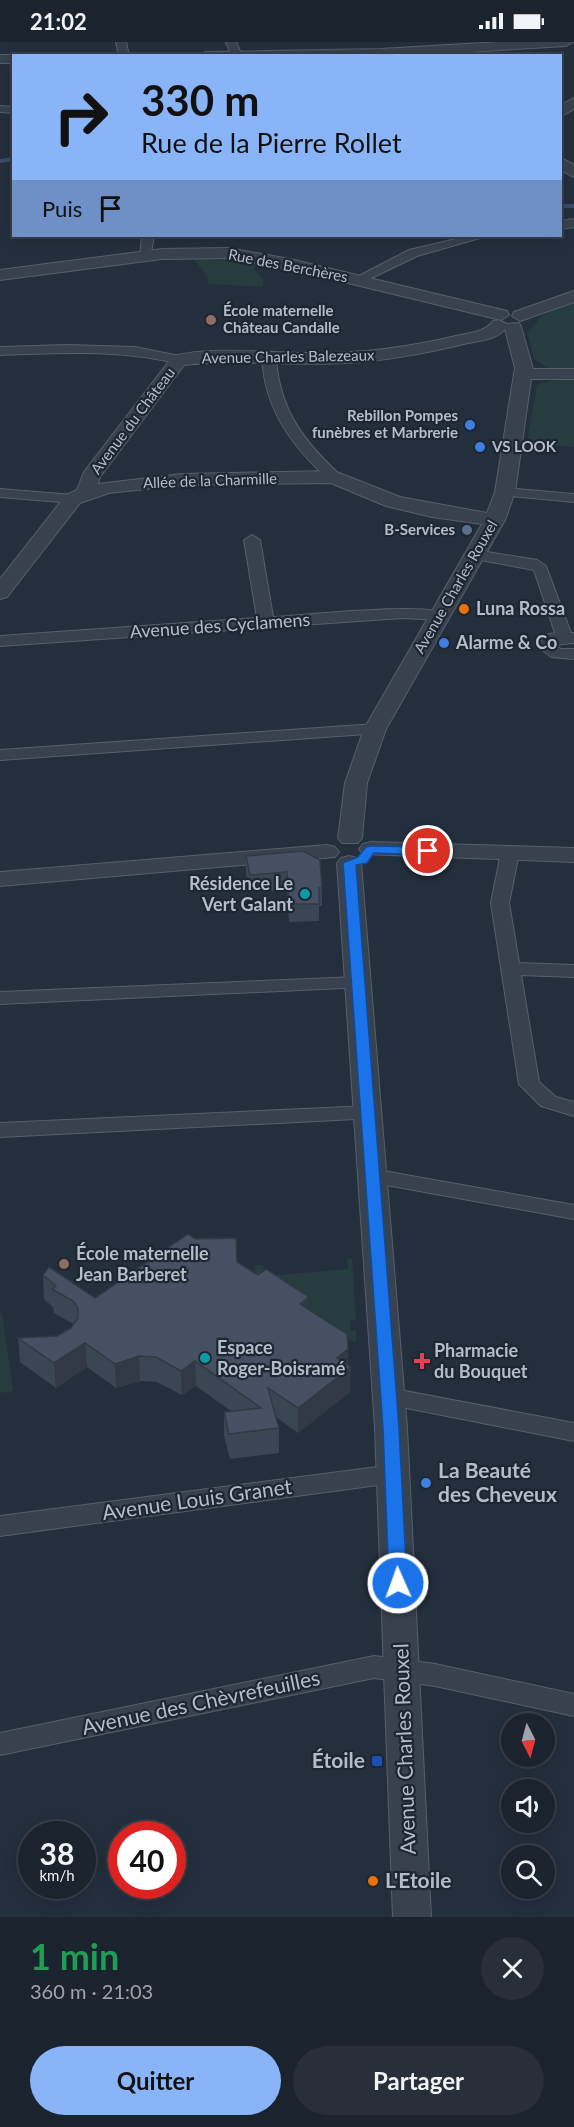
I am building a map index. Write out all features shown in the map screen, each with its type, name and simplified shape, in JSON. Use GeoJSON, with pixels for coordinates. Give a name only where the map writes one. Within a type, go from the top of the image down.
{"type":"FeatureCollection","features":[{"type":"Feature","properties":{"kind":"street"},"geometry":{"type":"LineString","coordinates":[[317,54],[397,53],[566,42]]}},
{"type":"Feature","properties":{"kind":"street"},"geometry":{"type":"LineString","coordinates":[[562,111],[574,102]]}},
{"type":"Feature","properties":{"kind":"street"},"geometry":{"type":"LineString","coordinates":[[562,163],[574,173]]}},
{"type":"Feature","properties":{"kind":"street"},"geometry":{"type":"LineString","coordinates":[[146,256],[148,237]]}},
{"type":"Feature","properties":{"kind":"street"},"geometry":{"type":"LineString","coordinates":[[357,280],[413,253],[477,237]]}},
{"type":"Feature","properties":{"kind":"street","name":"Rue des Berchères"},"geometry":{"type":"LineString","coordinates":[[0,275],[146,256],[193,253],[237,254],[357,280],[508,321]]}},
{"type":"Feature","properties":{"kind":"street","name":"Avenue Charles Balezeaux"},"geometry":{"type":"LineString","coordinates":[[0,351],[57,349],[147,351],[179,360],[219,355],[343,358],[406,353],[488,333],[508,321],[574,296]]}},
{"type":"Feature","properties":{"kind":"street","name":"Avenue Charles Rouxel"},"geometry":{"type":"LineString","coordinates":[[412,1917],[389,1397],[349,851],[356,783],[375,729],[495,520],[505,492],[524,374],[522,358],[508,321]]}},
{"type":"Feature","properties":{"kind":"street"},"geometry":{"type":"LineString","coordinates":[[269,358],[270,385],[286,423],[310,456],[334,477],[355,488],[409,508],[495,520]]}},
{"type":"Feature","properties":{"kind":"street","name":"Avenue du Château"},"geometry":{"type":"LineString","coordinates":[[0,593],[80,495],[91,476],[179,360]]}},
{"type":"Feature","properties":{"kind":"street"},"geometry":{"type":"LineString","coordinates":[[524,374],[574,374]]}},
{"type":"Feature","properties":{"kind":"street","name":"Allée de la Charmille"},"geometry":{"type":"LineString","coordinates":[[0,493],[80,495],[191,479],[334,477]]}},
{"type":"Feature","properties":{"kind":"street"},"geometry":{"type":"LineString","coordinates":[[505,492],[574,498]]}},
{"type":"Feature","properties":{"kind":"street"},"geometry":{"type":"LineString","coordinates":[[252,540],[266,622]]}},
{"type":"Feature","properties":{"kind":"street"},"geometry":{"type":"LineString","coordinates":[[475,555],[537,565],[571,649]]}},
{"type":"Feature","properties":{"kind":"street","name":"Avenue des Cyclamens"},"geometry":{"type":"LineString","coordinates":[[0,641],[403,613],[440,615]]}},
{"type":"Feature","properties":{"kind":"street"},"geometry":{"type":"LineString","coordinates":[[0,755],[375,729]]}},
{"type":"Feature","properties":{"kind":"street"},"geometry":{"type":"LineString","coordinates":[[0,879],[349,851],[574,855]]}},
{"type":"Feature","properties":{"kind":"street"},"geometry":{"type":"LineString","coordinates":[[510,853],[500,903],[529,1084],[543,1100],[564,1109],[574,1109]]}},
{"type":"Feature","properties":{"kind":"street"},"geometry":{"type":"LineString","coordinates":[[510,969],[574,971]]}},
{"type":"Feature","properties":{"kind":"street"},"geometry":{"type":"LineString","coordinates":[[0,998],[357,983]]}},
{"type":"Feature","properties":{"kind":"street"},"geometry":{"type":"LineString","coordinates":[[0,1130],[368,1113]]}},
{"type":"Feature","properties":{"kind":"street"},"geometry":{"type":"LineString","coordinates":[[372,1176],[574,1212]]}},
{"type":"Feature","properties":{"kind":"street"},"geometry":{"type":"LineString","coordinates":[[389,1397],[574,1432]]}},
{"type":"Feature","properties":{"kind":"street","name":"Avenue Louis Granet"},"geometry":{"type":"LineString","coordinates":[[0,1526],[393,1474]]}},
{"type":"Feature","properties":{"kind":"street","name":"Avenue des Chèvrefeuilles"},"geometry":{"type":"LineString","coordinates":[[0,1744],[374,1667],[402,1669],[574,1705]]}},
{"type":"Feature","properties":{"kind":"green space"},"geometry":{"type":"Polygon","coordinates":[[[193,258],[256,263],[254,269],[263,280],[263,287],[208,284],[207,276],[193,258]]]}},
{"type":"Feature","properties":{"kind":"green space"},"geometry":{"type":"Polygon","coordinates":[[[574,301],[574,370],[550,369],[534,359],[528,333],[541,316],[574,301]]]}},
{"type":"Feature","properties":{"kind":"green space"},"geometry":{"type":"Polygon","coordinates":[[[574,378],[574,447],[527,443],[537,385],[548,381],[574,378]]]}},
{"type":"Feature","properties":{"kind":"green space"},"geometry":{"type":"Polygon","coordinates":[[[347,1258],[352,1259],[356,1320],[350,1321],[350,1331],[356,1331],[356,1341],[353,1342],[253,1275],[255,1265],[263,1265],[265,1276],[348,1269],[347,1258]]]}},
{"type":"Feature","properties":{"kind":"green space"},"geometry":{"type":"Polygon","coordinates":[[[0,1313],[2,1313],[13,1391],[0,1393],[0,1313]]]}},
{"type":"Feature","properties":{"kind":"building"},"geometry":{"type":"Polygon","coordinates":[[[303,851],[320,860],[322,888],[319,888],[319,904],[289,904],[287,872],[250,875],[246,856],[303,851]]]}},
{"type":"Feature","properties":{"kind":"building","name":"Espace Roger-Boisramé"},"geometry":{"type":"Polygon","coordinates":[[[188,1234],[195,1239],[236,1238],[237,1262],[258,1275],[266,1269],[309,1297],[300,1304],[347,1334],[348,1349],[337,1358],[351,1367],[298,1408],[268,1388],[279,1428],[229,1434],[224,1412],[261,1408],[195,1361],[181,1371],[156,1357],[139,1356],[115,1364],[85,1343],[54,1363],[18,1338],[57,1336],[71,1328],[78,1318],[78,1308],[73,1301],[52,1289],[56,1286],[43,1275],[49,1267],[95,1298],[188,1234]]]}},
{"type":"Feature","properties":{"kind":"waterway"},"geometry":{"type":"LineString","coordinates":[[0,161],[12,159]]}},
{"type":"Feature","properties":{"kind":"waterway"},"geometry":{"type":"LineString","coordinates":[[562,206],[574,206]]}},
{"type":"Feature","properties":{"kind":"place","name":"École maternelle Château Candalle"},"geometry":{"type":"Point","coordinates":[211,320]}},
{"type":"Feature","properties":{"kind":"place","name":"Rebillon Pompes funèbres et Marbrerie"},"geometry":{"type":"Point","coordinates":[470,425]}},
{"type":"Feature","properties":{"kind":"place","name":"VS LOOK"},"geometry":{"type":"Point","coordinates":[480,447]}},
{"type":"Feature","properties":{"kind":"place","name":"B-Services"},"geometry":{"type":"Point","coordinates":[467,530]}},
{"type":"Feature","properties":{"kind":"place","name":"Luna Rossa"},"geometry":{"type":"Point","coordinates":[464,609]}},
{"type":"Feature","properties":{"kind":"place","name":"Alarme & Co"},"geometry":{"type":"Point","coordinates":[444,643]}},
{"type":"Feature","properties":{"kind":"place","name":"Résidence Le Vert Galant"},"geometry":{"type":"Point","coordinates":[305,894]}},
{"type":"Feature","properties":{"kind":"place","name":"École maternelle Jean Barberet"},"geometry":{"type":"Point","coordinates":[64,1264]}},
{"type":"Feature","properties":{"kind":"place","name":"Espace Roger-Boisramé"},"geometry":{"type":"Point","coordinates":[205,1358]}},
{"type":"Feature","properties":{"kind":"place","name":"Pharmacie du Bouquet"},"geometry":{"type":"Point","coordinates":[422,1361]}},
{"type":"Feature","properties":{"kind":"place","name":"La Beauté des Cheveux"},"geometry":{"type":"Point","coordinates":[426,1483]}},
{"type":"Feature","properties":{"kind":"place","name":"Étoile"},"geometry":{"type":"Point","coordinates":[377,1761]}},
{"type":"Feature","properties":{"kind":"place","name":"L'Etoile"},"geometry":{"type":"Point","coordinates":[373,1881]}},
{"type":"Feature","properties":{"kind":"route"},"geometry":{"type":"LineString","coordinates":[[398,1583],[391,1428],[350,863],[363,860],[370,854],[371,849],[428,851]]}}]}
